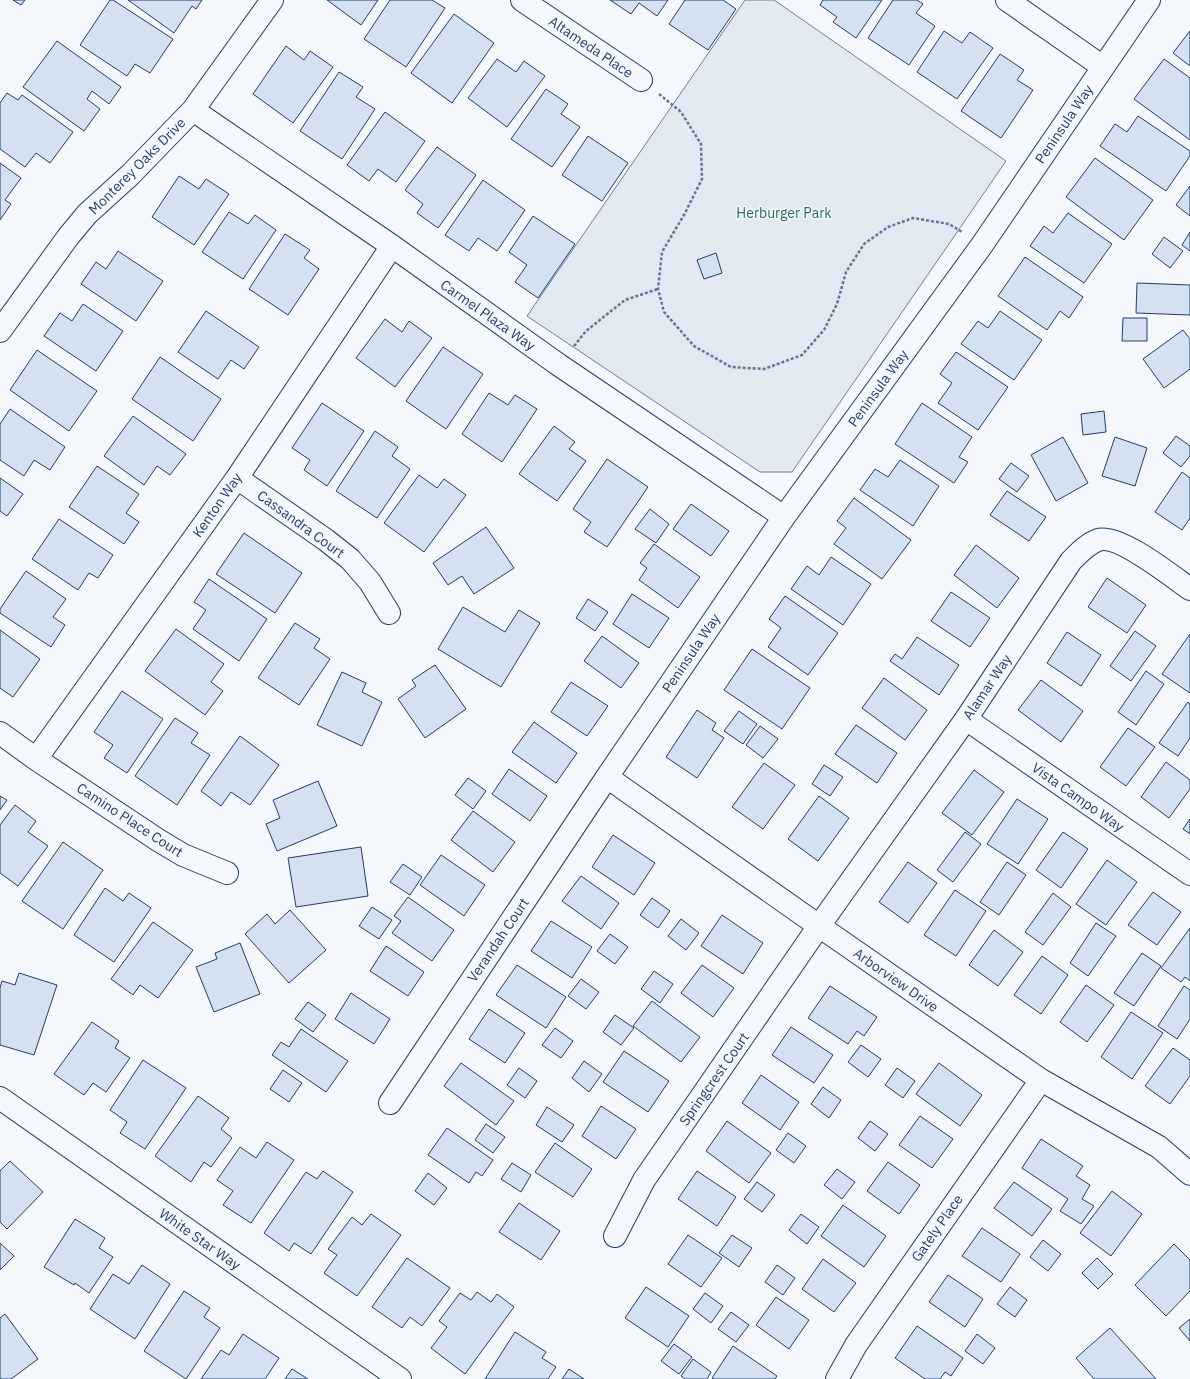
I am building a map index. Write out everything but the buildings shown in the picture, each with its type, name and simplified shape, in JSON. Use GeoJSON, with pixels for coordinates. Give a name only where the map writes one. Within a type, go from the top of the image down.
{"type":"FeatureCollection","features":[{"type":"Feature","properties":{"kind":"street","name":"Monterey Oaks Drive"},"geometry":{"type":"LineString","coordinates":[[0,331],[68,237],[87,214],[130,175],[193,110],[272,0]]}},
{"type":"Feature","properties":{"kind":"street","name":"Altameda Place"},"geometry":{"type":"LineString","coordinates":[[522,0],[641,80]]}},
{"type":"Feature","properties":{"kind":"street"},"geometry":{"type":"LineString","coordinates":[[1007,0],[1102,67]]}},
{"type":"Feature","properties":{"kind":"street","name":"Peninsula Way"},"geometry":{"type":"LineString","coordinates":[[607,777],[784,517],[982,245],[1149,0]]}},
{"type":"Feature","properties":{"kind":"street","name":"Carmel Plaza Way"},"geometry":{"type":"LineString","coordinates":[[193,110],[392,246],[559,365],[784,517]]}},
{"type":"Feature","properties":{"kind":"street","name":"Kenton Way"},"geometry":{"type":"LineString","coordinates":[[36,759],[237,478],[392,246]]}},
{"type":"Feature","properties":{"kind":"street","name":"Cassandra Court"},"geometry":{"type":"LineString","coordinates":[[237,478],[326,540],[350,559],[370,582],[388,613]]}},
{"type":"Feature","properties":{"kind":"street","name":"Alamar Way"},"geometry":{"type":"LineString","coordinates":[[819,926],[966,719],[1071,560],[1084,548],[1099,539],[1116,542],[1132,549],[1190,588]]}},
{"type":"Feature","properties":{"kind":"street","name":"Vista Campo Way"},"geometry":{"type":"LineString","coordinates":[[966,719],[1190,874]]}},
{"type":"Feature","properties":{"kind":"street","name":"Camino Place Court"},"geometry":{"type":"LineString","coordinates":[[0,733],[36,759],[183,855],[227,873]]}},
{"type":"Feature","properties":{"kind":"street","name":"Arborview Drive"},"geometry":{"type":"LineString","coordinates":[[607,777],[1041,1080],[1158,1147],[1190,1174]]}},
{"type":"Feature","properties":{"kind":"street","name":"Verandah Court"},"geometry":{"type":"LineString","coordinates":[[390,1103],[607,777]]}},
{"type":"Feature","properties":{"kind":"street","name":"Springcrest Court"},"geometry":{"type":"LineString","coordinates":[[615,1236],[644,1180],[819,926]]}},
{"type":"Feature","properties":{"kind":"street","name":"Gately Place"},"geometry":{"type":"LineString","coordinates":[[837,1379],[856,1345],[1041,1080]]}},
{"type":"Feature","properties":{"kind":"street","name":"White Star Way"},"geometry":{"type":"LineString","coordinates":[[0,1098],[400,1379]]}},
{"type":"Feature","properties":{"kind":"path"},"geometry":{"type":"LineString","coordinates":[[641,80],[681,112],[701,144],[702,179],[684,215],[662,252],[658,289],[664,312],[694,346],[732,367],[764,369],[802,355],[824,330],[837,304],[846,272],[864,244],[888,227],[913,218],[949,224],[982,245]]}},
{"type":"Feature","properties":{"kind":"path"},"geometry":{"type":"LineString","coordinates":[[559,365],[586,331],[625,300],[658,289]]}},
{"type":"Feature","properties":{"kind":"green space","name":"Herburger Park"},"geometry":{"type":"Polygon","coordinates":[[[745,0],[774,0],[1006,161],[792,472],[760,472],[527,316],[745,0]]]}}]}
